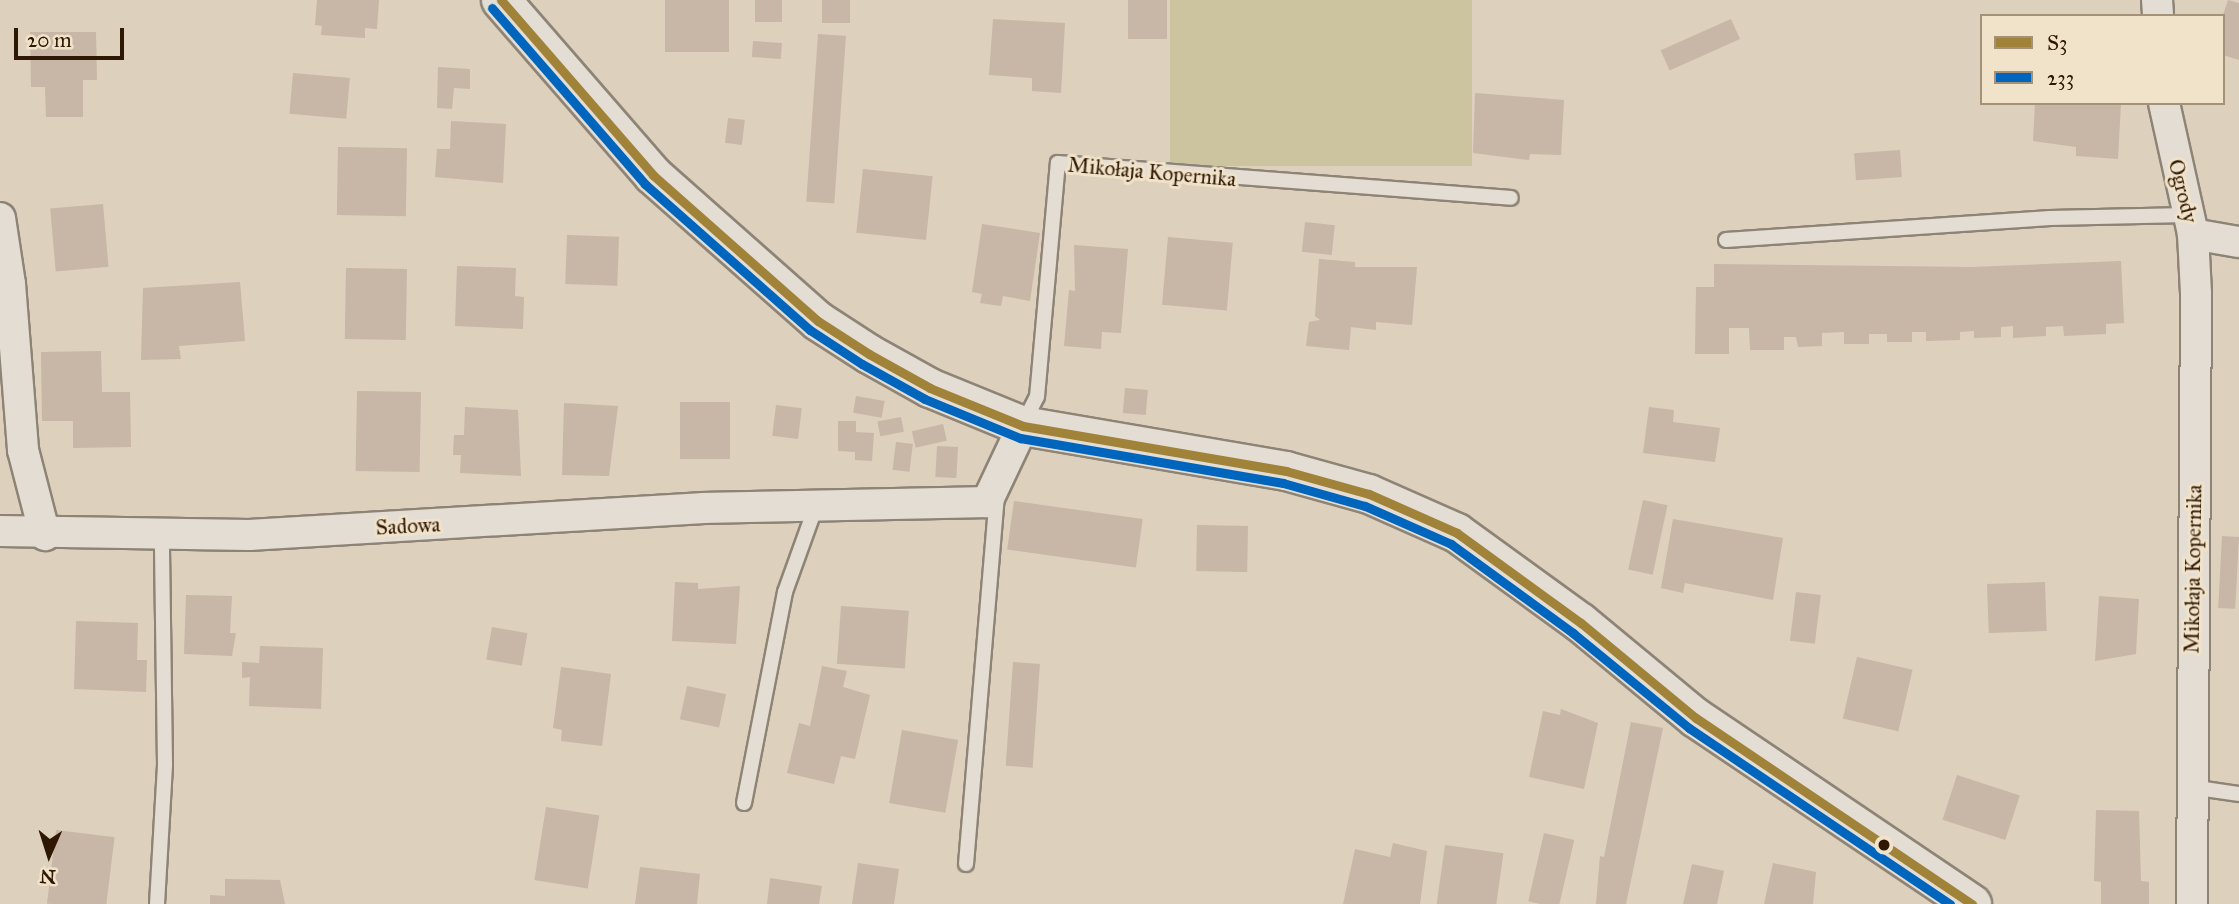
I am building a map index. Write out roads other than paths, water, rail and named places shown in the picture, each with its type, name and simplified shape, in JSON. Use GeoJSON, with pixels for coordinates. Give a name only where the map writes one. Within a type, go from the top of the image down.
{"type":"FeatureCollection","features":[{"type":"Feature","properties":{"kind":"street"},"geometry":{"type":"LineString","coordinates":[[501,0],[653,175],[818,321],[930,388],[1023,426],[1286,471],[1369,494],[1457,533],[1581,623],[1696,718],[1972,904]]}},
{"type":"Feature","properties":{"kind":"street","name":"Ogrody"},"geometry":{"type":"LineString","coordinates":[[2164,105],[2191,224],[2239,242]]}},
{"type":"Feature","properties":{"kind":"street"},"geometry":{"type":"LineString","coordinates":[[0,218],[10,284],[23,450],[45,535]]}},
{"type":"Feature","properties":{"kind":"street","name":"Mikołaja Kopernika"},"geometry":{"type":"LineString","coordinates":[[2191,224],[2192,904]]}},
{"type":"Feature","properties":{"kind":"street","name":"Sadowa"},"geometry":{"type":"LineString","coordinates":[[0,531],[45,535],[249,535],[704,508],[987,502],[1023,426]]}},
{"type":"Feature","properties":{"kind":"lane","name":"Mikołaja Kopernika"},"geometry":{"type":"LineString","coordinates":[[1023,426],[1037,397],[1058,163],[1511,198]]}},
{"type":"Feature","properties":{"kind":"lane"},"geometry":{"type":"LineString","coordinates":[[1726,240],[2050,218],[2191,224]]}},
{"type":"Feature","properties":{"kind":"lane"},"geometry":{"type":"LineString","coordinates":[[966,864],[998,480]]}},
{"type":"Feature","properties":{"kind":"lane"},"geometry":{"type":"LineString","coordinates":[[744,803],[785,592],[816,506]]}},
{"type":"Feature","properties":{"kind":"lane"},"geometry":{"type":"LineString","coordinates":[[157,904],[165,764],[162,535]]}},
{"type":"Feature","properties":{"kind":"lane"},"geometry":{"type":"LineString","coordinates":[[2191,787],[2239,794]]}}]}
